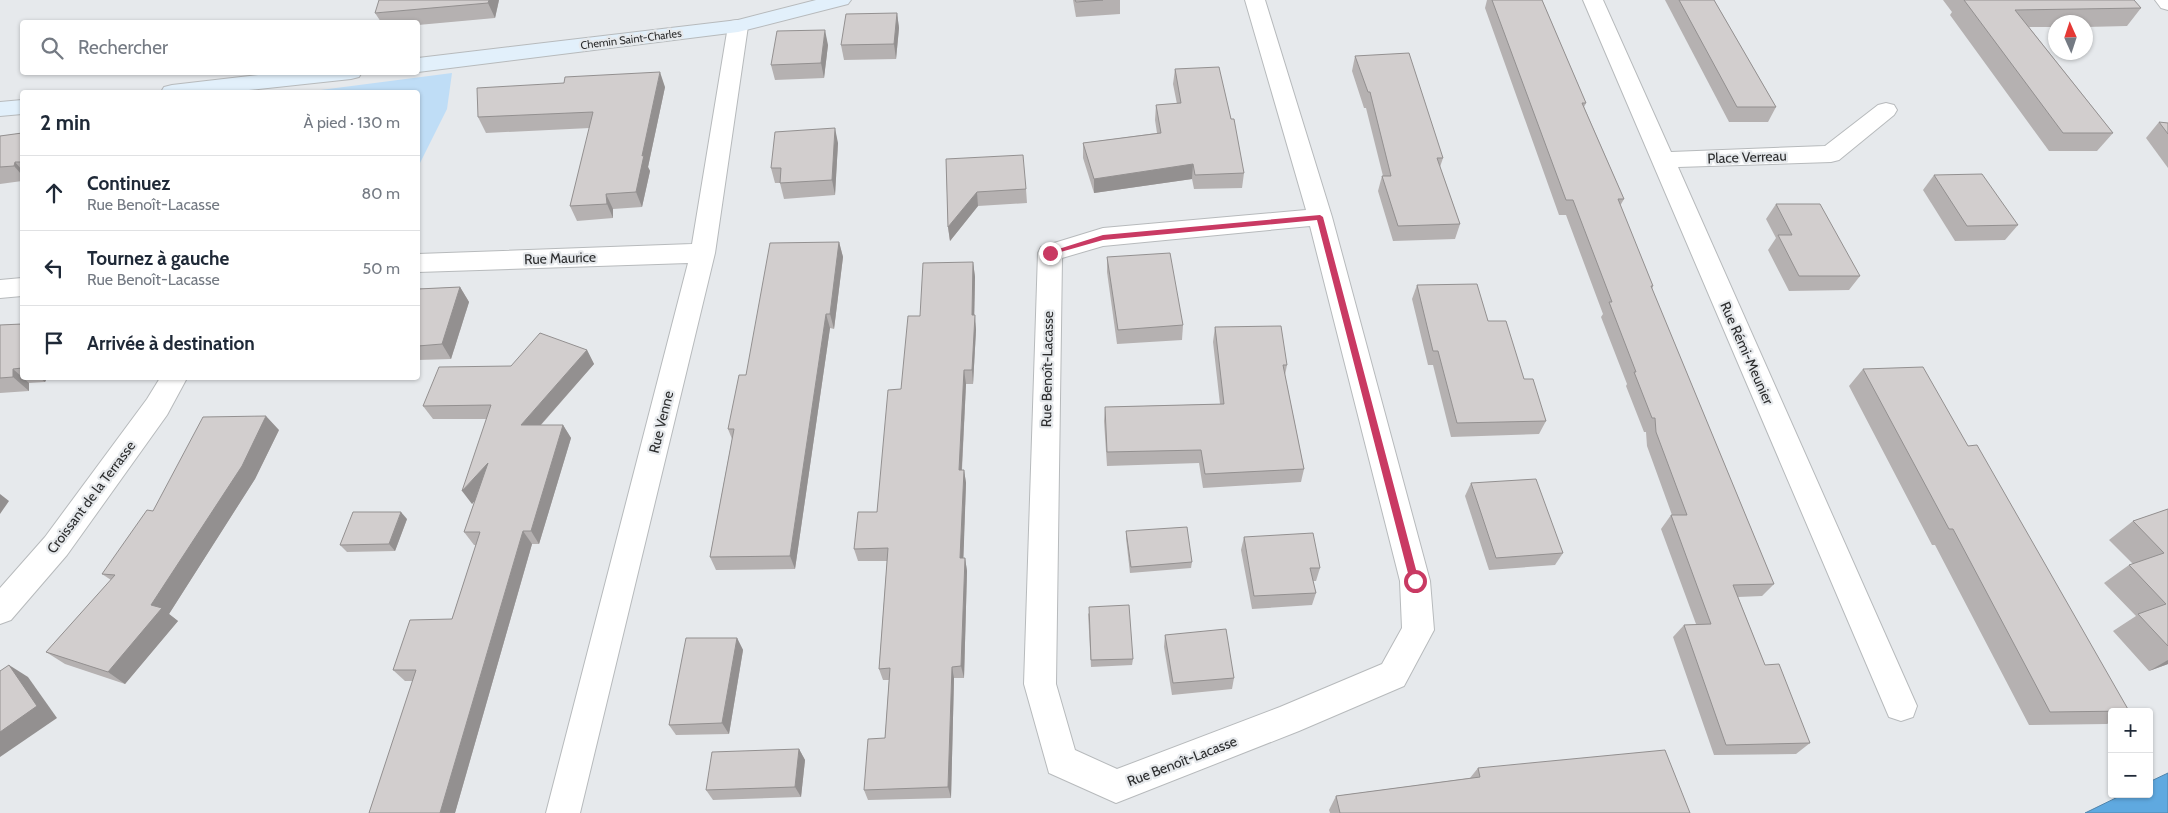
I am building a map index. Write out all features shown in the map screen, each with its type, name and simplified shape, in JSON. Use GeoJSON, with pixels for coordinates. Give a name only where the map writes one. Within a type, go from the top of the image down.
{"type":"FeatureCollection","features":[{"type":"Feature","properties":{"kind":"main road","name":"Chemin Saint-Charles"},"geometry":{"type":"LineString","coordinates":[[420,65],[738,26],[841,0]]}},
{"type":"Feature","properties":{"kind":"main road"},"geometry":{"type":"LineString","coordinates":[[190,90],[323,75]]}},
{"type":"Feature","properties":{"kind":"main road"},"geometry":{"type":"LineString","coordinates":[[0,109],[20,107]]}},
{"type":"Feature","properties":{"kind":"street","name":"Rue Benoît-Lacasse"},"geometry":{"type":"LineString","coordinates":[[1255,0],[1320,217],[1415,581],[1418,630],[1393,675],[1287,720],[1116,786],[1061,760],[1040,684],[1050,253],[1103,237],[1320,217]]}},
{"type":"Feature","properties":{"kind":"street","name":"Rue Rémi-Meunier"},"geometry":{"type":"LineString","coordinates":[[1593,0],[1901,706]]}},
{"type":"Feature","properties":{"kind":"street"},"geometry":{"type":"LineString","coordinates":[[2165,0],[2168,4]]}},
{"type":"Feature","properties":{"kind":"street","name":"Rue Venne"},"geometry":{"type":"LineString","coordinates":[[563,813],[703,253],[738,26]]}},
{"type":"Feature","properties":{"kind":"street","name":"Place Verreau"},"geometry":{"type":"LineString","coordinates":[[1663,160],[1831,154],[1886,110]]}},
{"type":"Feature","properties":{"kind":"street","name":"Rue Maurice"},"geometry":{"type":"LineString","coordinates":[[420,263],[703,253]]}},
{"type":"Feature","properties":{"kind":"street"},"geometry":{"type":"LineString","coordinates":[[0,289],[20,287]]}},
{"type":"Feature","properties":{"kind":"street","name":"Croissant de la Terrasse"},"geometry":{"type":"LineString","coordinates":[[0,610],[56,546],[157,407],[172,380]]}},
{"type":"Feature","properties":{"kind":"shaded area"},"geometry":{"type":"Polygon","coordinates":[[[452,73],[447,109],[420,163],[420,90],[320,90],[452,73]]]}},
{"type":"Feature","properties":{"kind":"water"},"geometry":{"type":"Polygon","coordinates":[[[2168,773],[2168,813],[2085,813],[2116,798],[2153,798],[2153,780],[2168,773]]]}},
{"type":"Feature","properties":{"kind":"building"},"geometry":{"type":"Polygon","coordinates":[[[379,0],[489,0],[488,3],[375,13],[379,0]]]}},
{"type":"Feature","properties":{"kind":"building"},"geometry":{"type":"Polygon","coordinates":[[[1075,0],[1103,0],[1076,2],[1075,0]]]}},
{"type":"Feature","properties":{"kind":"building"},"geometry":{"type":"Polygon","coordinates":[[[1492,0],[1542,0],[1586,103],[1582,103],[1624,199],[1618,199],[1653,286],[1651,286],[1774,584],[1733,585],[1765,665],[1779,664],[1810,743],[1726,745],[1684,625],[1711,624],[1671,515],[1687,515],[1656,432],[1655,418],[1652,418],[1609,302],[1612,302],[1573,200],[1566,200],[1492,0]]]}},
{"type":"Feature","properties":{"kind":"building"},"geometry":{"type":"Polygon","coordinates":[[[1679,0],[1714,0],[1776,107],[1737,107],[1679,0]]]}},
{"type":"Feature","properties":{"kind":"building"},"geometry":{"type":"Polygon","coordinates":[[[1964,0],[2134,0],[2141,8],[2015,10],[2048,51],[2048,60],[2055,60],[2113,133],[2063,133],[1964,0]]]}},
{"type":"Feature","properties":{"kind":"building"},"geometry":{"type":"Polygon","coordinates":[[[897,13],[894,44],[841,45],[846,14],[897,13]]]}},
{"type":"Feature","properties":{"kind":"building"},"geometry":{"type":"Polygon","coordinates":[[[825,30],[821,63],[771,65],[777,31],[825,30]]]}},
{"type":"Feature","properties":{"kind":"building"},"geometry":{"type":"Polygon","coordinates":[[[1409,53],[1443,158],[1437,158],[1460,224],[1398,226],[1382,176],[1391,176],[1370,92],[1368,92],[1355,56],[1409,53]]]}},
{"type":"Feature","properties":{"kind":"building"},"geometry":{"type":"Polygon","coordinates":[[[1219,67],[1231,119],[1234,119],[1244,173],[1195,175],[1193,164],[1094,179],[1083,143],[1161,133],[1156,105],[1181,103],[1175,69],[1219,67]]]}},
{"type":"Feature","properties":{"kind":"building"},"geometry":{"type":"Polygon","coordinates":[[[660,72],[636,192],[606,194],[607,204],[570,206],[593,112],[478,117],[477,88],[564,83],[565,77],[660,72]]]}},
{"type":"Feature","properties":{"kind":"building"},"geometry":{"type":"Polygon","coordinates":[[[2159,122],[2168,123],[2168,134],[2159,122]]]}},
{"type":"Feature","properties":{"kind":"building"},"geometry":{"type":"Polygon","coordinates":[[[835,128],[832,180],[780,183],[781,168],[771,168],[775,132],[835,128]]]}},
{"type":"Feature","properties":{"kind":"building"},"geometry":{"type":"Polygon","coordinates":[[[20,133],[20,162],[15,162],[14,166],[0,167],[0,136],[20,133]]]}},
{"type":"Feature","properties":{"kind":"building"},"geometry":{"type":"Polygon","coordinates":[[[1023,155],[1026,189],[977,192],[948,227],[946,159],[1023,155]]]}},
{"type":"Feature","properties":{"kind":"building"},"geometry":{"type":"Polygon","coordinates":[[[1982,174],[2018,225],[1967,226],[1934,175],[1982,174]]]}},
{"type":"Feature","properties":{"kind":"building"},"geometry":{"type":"Polygon","coordinates":[[[1776,204],[1820,204],[1860,276],[1799,276],[1778,235],[1792,235],[1776,204]]]}},
{"type":"Feature","properties":{"kind":"building"},"geometry":{"type":"Polygon","coordinates":[[[839,242],[830,314],[826,314],[790,556],[710,557],[734,429],[728,429],[739,375],[746,375],[770,243],[839,242]]]}},
{"type":"Feature","properties":{"kind":"building"},"geometry":{"type":"Polygon","coordinates":[[[1170,253],[1183,325],[1118,330],[1107,257],[1170,253]]]}},
{"type":"Feature","properties":{"kind":"building"},"geometry":{"type":"Polygon","coordinates":[[[973,262],[972,315],[975,315],[972,370],[964,370],[959,470],[964,470],[960,558],[965,558],[961,666],[952,667],[948,787],[864,790],[868,739],[885,738],[890,668],[879,669],[888,548],[854,549],[858,512],[877,512],[888,390],[901,389],[908,316],[920,316],[923,263],[973,262]]]}},
{"type":"Feature","properties":{"kind":"building"},"geometry":{"type":"Polygon","coordinates":[[[1477,284],[1488,321],[1506,321],[1524,379],[1533,379],[1546,421],[1457,423],[1438,351],[1433,351],[1417,285],[1477,284]]]}},
{"type":"Feature","properties":{"kind":"building"},"geometry":{"type":"Polygon","coordinates":[[[460,287],[442,344],[420,346],[420,289],[460,287]]]}},
{"type":"Feature","properties":{"kind":"building"},"geometry":{"type":"Polygon","coordinates":[[[20,324],[20,368],[13,369],[13,377],[0,378],[0,325],[20,324]]]}},
{"type":"Feature","properties":{"kind":"building"},"geometry":{"type":"Polygon","coordinates":[[[1281,326],[1287,365],[1283,365],[1304,469],[1205,474],[1201,450],[1107,452],[1105,407],[1224,404],[1215,327],[1281,326]]]}},
{"type":"Feature","properties":{"kind":"building"},"geometry":{"type":"Polygon","coordinates":[[[540,333],[587,350],[521,425],[563,425],[531,531],[523,531],[440,813],[369,813],[416,670],[393,670],[410,620],[452,619],[480,532],[464,532],[488,463],[462,491],[491,405],[423,406],[439,367],[511,366],[540,333]]]}},
{"type":"Feature","properties":{"kind":"building"},"geometry":{"type":"Polygon","coordinates":[[[1923,367],[1968,446],[1977,445],[2127,708],[2108,708],[2108,711],[2050,712],[1953,529],[1949,529],[1863,369],[1923,367]]]}},
{"type":"Feature","properties":{"kind":"building"},"geometry":{"type":"Polygon","coordinates":[[[266,416],[242,466],[151,605],[162,608],[108,672],[46,652],[115,575],[102,574],[147,510],[153,511],[203,417],[266,416]]]}},
{"type":"Feature","properties":{"kind":"building"},"geometry":{"type":"Polygon","coordinates":[[[1536,479],[1563,553],[1496,558],[1471,483],[1536,479]]]}},
{"type":"Feature","properties":{"kind":"building"},"geometry":{"type":"Polygon","coordinates":[[[2168,509],[2168,646],[2138,614],[2166,604],[2129,565],[2164,553],[2133,521],[2168,509]]]}},
{"type":"Feature","properties":{"kind":"building"},"geometry":{"type":"Polygon","coordinates":[[[353,512],[401,512],[389,544],[340,545],[353,512]]]}},
{"type":"Feature","properties":{"kind":"building"},"geometry":{"type":"Polygon","coordinates":[[[1187,527],[1192,562],[1131,567],[1126,531],[1187,527]]]}},
{"type":"Feature","properties":{"kind":"building"},"geometry":{"type":"Polygon","coordinates":[[[1313,533],[1320,568],[1310,568],[1316,593],[1254,596],[1244,537],[1313,533]]]}},
{"type":"Feature","properties":{"kind":"building"},"geometry":{"type":"Polygon","coordinates":[[[1129,605],[1133,659],[1091,660],[1089,607],[1129,605]]]}},
{"type":"Feature","properties":{"kind":"building"},"geometry":{"type":"Polygon","coordinates":[[[1226,629],[1234,678],[1173,683],[1165,635],[1226,629]]]}},
{"type":"Feature","properties":{"kind":"building"},"geometry":{"type":"Polygon","coordinates":[[[686,638],[737,638],[722,723],[669,725],[686,638]]]}},
{"type":"Feature","properties":{"kind":"building"},"geometry":{"type":"Polygon","coordinates":[[[9,665],[37,706],[0,732],[0,671],[9,665]]]}},
{"type":"Feature","properties":{"kind":"building"},"geometry":{"type":"Polygon","coordinates":[[[799,749],[795,787],[706,790],[712,752],[799,749]]]}},
{"type":"Feature","properties":{"kind":"building"},"geometry":{"type":"Polygon","coordinates":[[[1665,750],[1690,813],[1340,813],[1336,796],[1480,777],[1478,768],[1665,750]]]}},
{"type":"Feature","properties":{"kind":"route"},"geometry":{"type":"LineString","coordinates":[[1050,253],[1103,237],[1320,217],[1415,581]]}}]}
